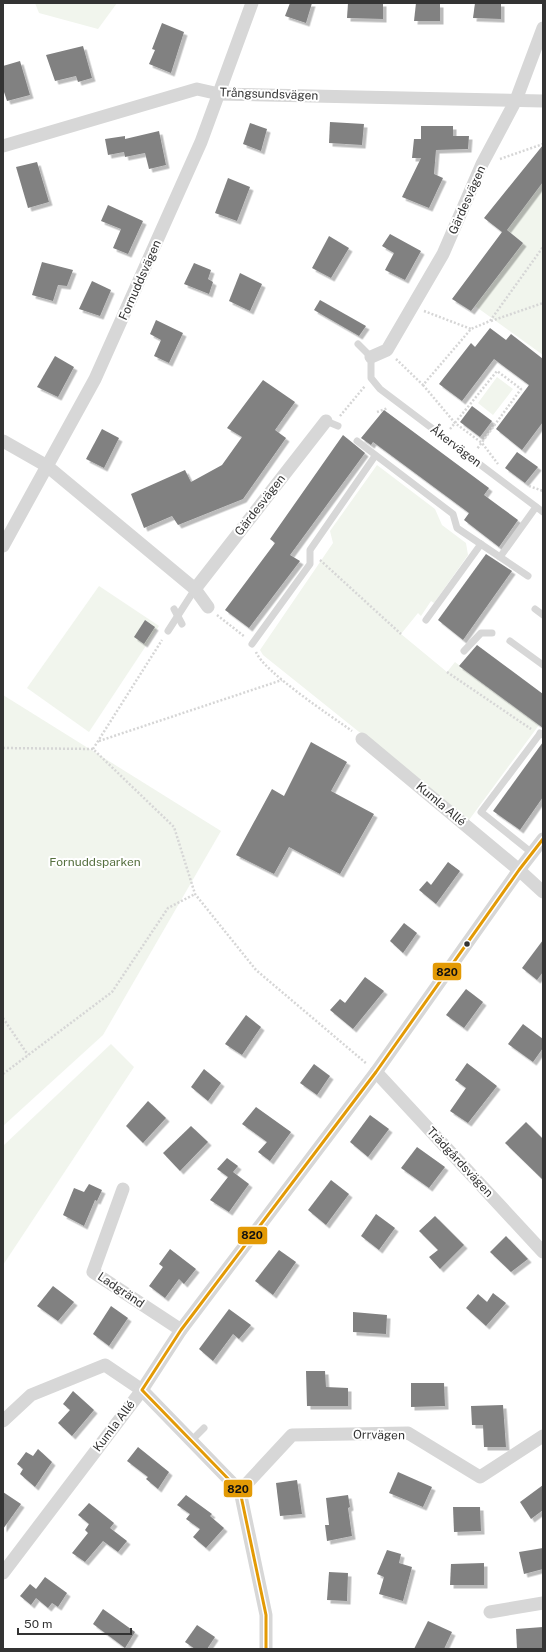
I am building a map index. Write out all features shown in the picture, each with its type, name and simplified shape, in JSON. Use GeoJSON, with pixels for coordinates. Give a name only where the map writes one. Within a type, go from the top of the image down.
{"type":"FeatureCollection","features":[{"type":"Feature","properties":{"kind":"street","name":"Fornuddsvägen"},"geometry":{"type":"LineString","coordinates":[[3,546],[96,379],[201,142],[252,3]]}},
{"type":"Feature","properties":{"kind":"street","name":"Gärdesvägen"},"geometry":{"type":"LineString","coordinates":[[387,350],[443,254],[482,164],[516,100],[543,28]]}},
{"type":"Feature","properties":{"kind":"street","name":"Trångsundsvägen"},"geometry":{"type":"LineString","coordinates":[[3,146],[197,89],[219,94],[543,101]]}},
{"type":"Feature","properties":{"kind":"street"},"geometry":{"type":"LineString","coordinates":[[371,357],[387,350]]}},
{"type":"Feature","properties":{"kind":"street","name":"Gärdesvägen"},"geometry":{"type":"LineString","coordinates":[[195,589],[326,421]]}},
{"type":"Feature","properties":{"kind":"street"},"geometry":{"type":"LineString","coordinates":[[3,441],[47,466],[195,589],[208,607]]}},
{"type":"Feature","properties":{"kind":"street","name":"Kumla Allé"},"geometry":{"type":"LineString","coordinates":[[362,739],[519,870]]}},
{"type":"Feature","properties":{"kind":"street","name":"Kumla Allé"},"geometry":{"type":"LineString","coordinates":[[3,1573],[142,1390],[182,1330],[376,1072],[519,870],[543,839]]}},
{"type":"Feature","properties":{"kind":"street"},"geometry":{"type":"LineString","coordinates":[[519,870],[543,892]]}},
{"type":"Feature","properties":{"kind":"street","name":"Trädgårdsvägen"},"geometry":{"type":"LineString","coordinates":[[376,1072],[543,1252]]}},
{"type":"Feature","properties":{"kind":"street","name":"Ladgränd"},"geometry":{"type":"LineString","coordinates":[[123,1189],[93,1272],[182,1330]]}},
{"type":"Feature","properties":{"kind":"street"},"geometry":{"type":"LineString","coordinates":[[3,1421],[31,1395],[105,1366],[142,1390],[240,1491],[266,1615],[266,1649]]}},
{"type":"Feature","properties":{"kind":"street","name":"Orrvägen"},"geometry":{"type":"LineString","coordinates":[[240,1491],[292,1435],[408,1433],[480,1478],[543,1436]]}},
{"type":"Feature","properties":{"kind":"street"},"geometry":{"type":"LineString","coordinates":[[490,1612],[543,1603]]}},
{"type":"Feature","properties":{"kind":"lane"},"geometry":{"type":"LineString","coordinates":[[358,344],[371,357],[372,378]]}},
{"type":"Feature","properties":{"kind":"lane","name":"Åkervägen"},"geometry":{"type":"LineString","coordinates":[[372,378],[380,389],[543,512]]}},
{"type":"Feature","properties":{"kind":"lane"},"geometry":{"type":"LineString","coordinates":[[326,421],[338,426]]}},
{"type":"Feature","properties":{"kind":"lane"},"geometry":{"type":"LineString","coordinates":[[357,440],[375,456],[453,514],[458,528],[528,576]]}},
{"type":"Feature","properties":{"kind":"lane"},"geometry":{"type":"LineString","coordinates":[[252,644],[310,564],[310,550],[375,456]]}},
{"type":"Feature","properties":{"kind":"lane"},"geometry":{"type":"LineString","coordinates":[[500,557],[536,507]]}},
{"type":"Feature","properties":{"kind":"lane"},"geometry":{"type":"LineString","coordinates":[[426,620],[481,544]]}},
{"type":"Feature","properties":{"kind":"lane"},"geometry":{"type":"LineString","coordinates":[[168,631],[176,612],[195,589]]}},
{"type":"Feature","properties":{"kind":"lane"},"geometry":{"type":"LineString","coordinates":[[535,609],[543,615]]}},
{"type":"Feature","properties":{"kind":"lane"},"geometry":{"type":"LineString","coordinates":[[176,612],[182,624]]}},
{"type":"Feature","properties":{"kind":"lane"},"geometry":{"type":"LineString","coordinates":[[464,651],[481,633],[492,633]]}},
{"type":"Feature","properties":{"kind":"lane"},"geometry":{"type":"LineString","coordinates":[[510,641],[543,665]]}},
{"type":"Feature","properties":{"kind":"lane"},"geometry":{"type":"LineString","coordinates":[[532,853],[481,812],[541,735]]}},
{"type":"Feature","properties":{"kind":"lane"},"geometry":{"type":"LineString","coordinates":[[191,1441],[204,1428]]}},
{"type":"Feature","properties":{"kind":"path"},"geometry":{"type":"LineString","coordinates":[[482,164],[543,144]]}},
{"type":"Feature","properties":{"kind":"path"},"geometry":{"type":"LineString","coordinates":[[490,321],[543,247]]}},
{"type":"Feature","properties":{"kind":"path"},"geometry":{"type":"LineString","coordinates":[[424,385],[471,329],[543,303]]}},
{"type":"Feature","properties":{"kind":"path"},"geometry":{"type":"LineString","coordinates":[[412,307],[471,329]]}},
{"type":"Feature","properties":{"kind":"path"},"geometry":{"type":"LineString","coordinates":[[387,350],[424,385],[455,423],[482,443],[500,466]]}},
{"type":"Feature","properties":{"kind":"path"},"geometry":{"type":"LineString","coordinates":[[443,437],[497,371],[521,389],[471,457]]}},
{"type":"Feature","properties":{"kind":"path"},"geometry":{"type":"LineString","coordinates":[[326,421],[339,417],[372,378]]}},
{"type":"Feature","properties":{"kind":"path"},"geometry":{"type":"LineString","coordinates":[[528,486],[543,492]]}},
{"type":"Feature","properties":{"kind":"path"},"geometry":{"type":"LineString","coordinates":[[310,550],[401,634]]}},
{"type":"Feature","properties":{"kind":"path"},"geometry":{"type":"LineString","coordinates":[[208,607],[252,644],[258,658],[282,680],[362,739]]}},
{"type":"Feature","properties":{"kind":"path"},"geometry":{"type":"LineString","coordinates":[[93,749],[168,631]]}},
{"type":"Feature","properties":{"kind":"path"},"geometry":{"type":"LineString","coordinates":[[447,672],[541,735]]}},
{"type":"Feature","properties":{"kind":"path"},"geometry":{"type":"LineString","coordinates":[[99,741],[282,680]]}},
{"type":"Feature","properties":{"kind":"path"},"geometry":{"type":"LineString","coordinates":[[3,748],[93,749],[174,827],[195,894],[256,970],[376,1072]]}},
{"type":"Feature","properties":{"kind":"path"},"geometry":{"type":"LineString","coordinates":[[3,1074],[112,992],[168,908],[195,894]]}},
{"type":"Feature","properties":{"kind":"path"},"geometry":{"type":"LineString","coordinates":[[3,1018],[28,1055]]}},
{"type":"Feature","properties":{"kind":"green space"},"geometry":{"type":"Polygon","coordinates":[[[35,3],[117,3],[98,29],[39,13],[35,3]]]}},
{"type":"Feature","properties":{"kind":"green space"},"geometry":{"type":"Polygon","coordinates":[[[543,182],[543,355],[475,306],[523,243],[507,230],[543,182]]]}},
{"type":"Feature","properties":{"kind":"green space"},"geometry":{"type":"Polygon","coordinates":[[[497,377],[513,389],[493,415],[478,403],[497,377]]]}},
{"type":"Feature","properties":{"kind":"green space"},"geometry":{"type":"Polygon","coordinates":[[[377,465],[435,509],[442,525],[466,543],[468,555],[434,603],[431,601],[421,616],[418,613],[401,634],[447,672],[455,662],[539,725],[469,820],[263,655],[260,650],[333,543],[330,531],[377,465]]]}},
{"type":"Feature","properties":{"kind":"green space"},"geometry":{"type":"Polygon","coordinates":[[[99,586],[159,626],[89,732],[27,688],[99,586]]]}},
{"type":"Feature","properties":{"kind":"green space","name":"Fornuddsparken"},"geometry":{"type":"Polygon","coordinates":[[[3,695],[221,831],[103,1035],[3,1126],[3,695]]]}},
{"type":"Feature","properties":{"kind":"green space"},"geometry":{"type":"Polygon","coordinates":[[[111,1044],[134,1067],[3,1265],[3,1146],[111,1044]]]}},
{"type":"Feature","properties":{"kind":"building"},"geometry":{"type":"Polygon","coordinates":[[[290,3],[312,3],[306,23],[285,16],[290,3]]]}},
{"type":"Feature","properties":{"kind":"building"},"geometry":{"type":"Polygon","coordinates":[[[348,3],[383,3],[383,19],[347,18],[348,3]]]}},
{"type":"Feature","properties":{"kind":"building"},"geometry":{"type":"Polygon","coordinates":[[[416,3],[440,4],[440,21],[414,21],[416,3]]]}},
{"type":"Feature","properties":{"kind":"building"},"geometry":{"type":"Polygon","coordinates":[[[475,3],[501,3],[501,19],[473,18],[475,3]]]}},
{"type":"Feature","properties":{"kind":"building"},"geometry":{"type":"Polygon","coordinates":[[[162,23],[184,32],[171,73],[149,64],[155,50],[152,49],[162,23]]]}},
{"type":"Feature","properties":{"kind":"building"},"geometry":{"type":"Polygon","coordinates":[[[83,46],[92,78],[78,82],[76,76],[55,81],[46,55],[83,46]]]}},
{"type":"Feature","properties":{"kind":"building"},"geometry":{"type":"Polygon","coordinates":[[[20,61],[30,95],[7,101],[3,89],[3,66],[20,61]]]}},
{"type":"Feature","properties":{"kind":"building"},"geometry":{"type":"Polygon","coordinates":[[[330,122],[364,124],[362,145],[329,143],[330,122]]]}},
{"type":"Feature","properties":{"kind":"building"},"geometry":{"type":"Polygon","coordinates":[[[250,123],[267,129],[261,151],[243,144],[250,123]]]}},
{"type":"Feature","properties":{"kind":"building"},"geometry":{"type":"Polygon","coordinates":[[[421,126],[453,126],[453,136],[469,136],[468,149],[436,150],[434,174],[443,178],[429,208],[402,197],[421,158],[412,158],[414,139],[421,139],[421,126]]]}},
{"type":"Feature","properties":{"kind":"building"},"geometry":{"type":"Polygon","coordinates":[[[159,131],[166,165],[149,169],[145,153],[125,157],[124,152],[108,155],[105,139],[125,136],[125,139],[159,131]]]}},
{"type":"Feature","properties":{"kind":"building"},"geometry":{"type":"Polygon","coordinates":[[[543,145],[543,182],[507,230],[523,243],[471,311],[452,299],[502,232],[484,218],[543,145]]]}},
{"type":"Feature","properties":{"kind":"building"},"geometry":{"type":"Polygon","coordinates":[[[37,162],[49,202],[28,208],[16,167],[37,162]]]}},
{"type":"Feature","properties":{"kind":"building"},"geometry":{"type":"Polygon","coordinates":[[[228,178],[250,187],[237,221],[215,213],[228,178]]]}},
{"type":"Feature","properties":{"kind":"building"},"geometry":{"type":"Polygon","coordinates":[[[108,205],[143,221],[128,254],[113,248],[121,229],[101,221],[108,205]]]}},
{"type":"Feature","properties":{"kind":"building"},"geometry":{"type":"Polygon","coordinates":[[[390,234],[421,251],[405,280],[385,270],[394,253],[382,246],[390,234]]]}},
{"type":"Feature","properties":{"kind":"building"},"geometry":{"type":"Polygon","coordinates":[[[329,236],[349,248],[331,278],[312,268],[329,236]]]}},
{"type":"Feature","properties":{"kind":"building"},"geometry":{"type":"Polygon","coordinates":[[[42,262],[73,270],[67,286],[58,285],[53,301],[32,295],[42,262]]]}},
{"type":"Feature","properties":{"kind":"building"},"geometry":{"type":"Polygon","coordinates":[[[194,263],[211,270],[208,279],[213,282],[209,294],[184,284],[194,263]]]}},
{"type":"Feature","properties":{"kind":"building"},"geometry":{"type":"Polygon","coordinates":[[[240,273],[262,284],[250,311],[229,301],[240,273]]]}},
{"type":"Feature","properties":{"kind":"building"},"geometry":{"type":"Polygon","coordinates":[[[92,281],[111,290],[100,316],[79,309],[92,281]]]}},
{"type":"Feature","properties":{"kind":"building"},"geometry":{"type":"Polygon","coordinates":[[[320,300],[366,326],[359,336],[314,310],[320,300]]]}},
{"type":"Feature","properties":{"kind":"building"},"geometry":{"type":"Polygon","coordinates":[[[156,320],[183,333],[169,363],[154,356],[161,340],[150,334],[156,320]]]}},
{"type":"Feature","properties":{"kind":"building"},"geometry":{"type":"Polygon","coordinates":[[[490,328],[506,340],[511,334],[543,359],[543,422],[522,450],[496,429],[529,385],[494,359],[462,401],[439,384],[471,343],[475,347],[490,328]]]}},
{"type":"Feature","properties":{"kind":"building"},"geometry":{"type":"Polygon","coordinates":[[[55,356],[74,367],[58,397],[37,387],[55,356]]]}},
{"type":"Feature","properties":{"kind":"building"},"geometry":{"type":"Polygon","coordinates":[[[263,380],[295,402],[275,430],[286,438],[243,499],[178,525],[172,516],[144,528],[131,494],[185,470],[191,482],[222,465],[242,437],[227,428],[263,380]]]}},
{"type":"Feature","properties":{"kind":"building"},"geometry":{"type":"Polygon","coordinates":[[[472,406],[492,421],[480,437],[460,422],[472,406]]]}},
{"type":"Feature","properties":{"kind":"building"},"geometry":{"type":"Polygon","coordinates":[[[384,410],[489,488],[484,495],[518,520],[499,547],[464,520],[469,513],[373,442],[371,445],[361,438],[384,410]]]}},
{"type":"Feature","properties":{"kind":"building"},"geometry":{"type":"Polygon","coordinates":[[[102,429],[119,438],[104,468],[86,459],[102,429]]]}},
{"type":"Feature","properties":{"kind":"building"},"geometry":{"type":"Polygon","coordinates":[[[343,435],[365,453],[290,555],[300,561],[249,628],[225,610],[275,543],[270,539],[343,435]]]}},
{"type":"Feature","properties":{"kind":"building"},"geometry":{"type":"Polygon","coordinates":[[[517,452],[538,467],[525,483],[505,468],[517,452]]]}},
{"type":"Feature","properties":{"kind":"building"},"geometry":{"type":"Polygon","coordinates":[[[486,554],[512,571],[463,640],[438,620],[486,554]]]}},
{"type":"Feature","properties":{"kind":"building"},"geometry":{"type":"Polygon","coordinates":[[[145,620],[155,627],[144,644],[134,637],[145,620]]]}},
{"type":"Feature","properties":{"kind":"building"},"geometry":{"type":"Polygon","coordinates":[[[477,645],[543,694],[543,728],[459,666],[477,645]]]}},
{"type":"Feature","properties":{"kind":"building"},"geometry":{"type":"Polygon","coordinates":[[[311,742],[347,762],[331,791],[374,814],[340,874],[289,847],[274,874],[236,855],[272,789],[284,796],[311,742]]]}},
{"type":"Feature","properties":{"kind":"building"},"geometry":{"type":"Polygon","coordinates":[[[543,742],[543,797],[520,830],[493,811],[543,742]]]}},
{"type":"Feature","properties":{"kind":"building"},"geometry":{"type":"Polygon","coordinates":[[[448,862],[460,871],[436,904],[419,890],[427,881],[431,885],[448,862]]]}},
{"type":"Feature","properties":{"kind":"building"},"geometry":{"type":"Polygon","coordinates":[[[404,923],[417,933],[403,953],[390,941],[404,923]]]}},
{"type":"Feature","properties":{"kind":"building"},"geometry":{"type":"Polygon","coordinates":[[[543,940],[543,972],[537,980],[522,968],[543,940]]]}},
{"type":"Feature","properties":{"kind":"building"},"geometry":{"type":"Polygon","coordinates":[[[365,977],[384,991],[353,1029],[330,1010],[340,999],[345,1003],[365,977]]]}},
{"type":"Feature","properties":{"kind":"building"},"geometry":{"type":"Polygon","coordinates":[[[466,989],[483,1002],[464,1028],[446,1015],[466,989]]]}},
{"type":"Feature","properties":{"kind":"building"},"geometry":{"type":"Polygon","coordinates":[[[246,1015],[261,1027],[242,1055],[225,1044],[246,1015]]]}},
{"type":"Feature","properties":{"kind":"building"},"geometry":{"type":"Polygon","coordinates":[[[523,1024],[543,1039],[543,1048],[533,1062],[508,1044],[523,1024]]]}},
{"type":"Feature","properties":{"kind":"building"},"geometry":{"type":"Polygon","coordinates":[[[467,1063],[497,1086],[468,1123],[450,1111],[466,1088],[455,1080],[467,1063]]]}},
{"type":"Feature","properties":{"kind":"building"},"geometry":{"type":"Polygon","coordinates":[[[314,1064],[330,1076],[317,1095],[300,1083],[314,1064]]]}},
{"type":"Feature","properties":{"kind":"building"},"geometry":{"type":"Polygon","coordinates":[[[204,1069],[221,1083],[208,1101],[191,1087],[204,1069]]]}},
{"type":"Feature","properties":{"kind":"building"},"geometry":{"type":"Polygon","coordinates":[[[148,1101],[166,1118],[143,1143],[126,1126],[148,1101]]]}},
{"type":"Feature","properties":{"kind":"building"},"geometry":{"type":"Polygon","coordinates":[[[256,1107],[291,1132],[270,1161],[258,1152],[267,1142],[242,1124],[256,1107]]]}},
{"type":"Feature","properties":{"kind":"building"},"geometry":{"type":"Polygon","coordinates":[[[370,1115],[389,1129],[368,1157],[350,1142],[370,1115]]]}},
{"type":"Feature","properties":{"kind":"building"},"geometry":{"type":"Polygon","coordinates":[[[526,1122],[543,1139],[543,1180],[505,1143],[526,1122]]]}},
{"type":"Feature","properties":{"kind":"building"},"geometry":{"type":"Polygon","coordinates":[[[191,1126],[208,1142],[180,1171],[163,1153],[191,1126]]]}},
{"type":"Feature","properties":{"kind":"building"},"geometry":{"type":"Polygon","coordinates":[[[417,1147],[445,1167],[429,1188],[401,1168],[417,1147]]]}},
{"type":"Feature","properties":{"kind":"building"},"geometry":{"type":"Polygon","coordinates":[[[227,1158],[238,1166],[233,1172],[249,1184],[229,1212],[210,1200],[228,1177],[217,1169],[227,1158]]]}},
{"type":"Feature","properties":{"kind":"building"},"geometry":{"type":"Polygon","coordinates":[[[331,1180],[349,1194],[326,1225],[308,1210],[331,1180]]]}},
{"type":"Feature","properties":{"kind":"building"},"geometry":{"type":"Polygon","coordinates":[[[89,1184],[102,1190],[97,1201],[95,1200],[84,1226],[63,1215],[74,1188],[84,1192],[89,1184]]]}},
{"type":"Feature","properties":{"kind":"building"},"geometry":{"type":"Polygon","coordinates":[[[376,1214],[395,1228],[379,1250],[361,1236],[376,1214]]]}},
{"type":"Feature","properties":{"kind":"building"},"geometry":{"type":"Polygon","coordinates":[[[435,1216],[464,1245],[440,1269],[429,1257],[438,1250],[419,1231],[435,1216]]]}},
{"type":"Feature","properties":{"kind":"building"},"geometry":{"type":"Polygon","coordinates":[[[506,1236],[528,1259],[511,1272],[490,1252],[506,1236]]]}},
{"type":"Feature","properties":{"kind":"building"},"geometry":{"type":"Polygon","coordinates":[[[170,1249],[196,1269],[184,1284],[179,1279],[165,1298],[149,1286],[163,1267],[159,1264],[170,1249]]]}},
{"type":"Feature","properties":{"kind":"building"},"geometry":{"type":"Polygon","coordinates":[[[279,1250],[296,1262],[273,1295],[255,1281],[279,1250]]]}},
{"type":"Feature","properties":{"kind":"building"},"geometry":{"type":"Polygon","coordinates":[[[53,1286],[74,1302],[58,1321],[37,1306],[53,1286]]]}},
{"type":"Feature","properties":{"kind":"building"},"geometry":{"type":"Polygon","coordinates":[[[493,1293],[506,1303],[486,1326],[466,1308],[478,1294],[487,1302],[493,1293]]]}},
{"type":"Feature","properties":{"kind":"building"},"geometry":{"type":"Polygon","coordinates":[[[111,1306],[128,1318],[109,1346],[93,1334],[111,1306]]]}},
{"type":"Feature","properties":{"kind":"building"},"geometry":{"type":"Polygon","coordinates":[[[229,1309],[251,1325],[239,1339],[233,1334],[213,1361],[199,1349],[229,1309]]]}},
{"type":"Feature","properties":{"kind":"building"},"geometry":{"type":"Polygon","coordinates":[[[353,1312],[387,1315],[386,1334],[353,1332],[353,1312]]]}},
{"type":"Feature","properties":{"kind":"building"},"geometry":{"type":"Polygon","coordinates":[[[306,1371],[325,1371],[326,1387],[348,1388],[348,1406],[307,1406],[306,1371]]]}},
{"type":"Feature","properties":{"kind":"building"},"geometry":{"type":"Polygon","coordinates":[[[411,1383],[444,1383],[445,1406],[411,1407],[411,1383]]]}},
{"type":"Feature","properties":{"kind":"building"},"geometry":{"type":"Polygon","coordinates":[[[73,1391],[94,1410],[72,1436],[58,1423],[70,1410],[63,1404],[73,1391]]]}},
{"type":"Feature","properties":{"kind":"building"},"geometry":{"type":"Polygon","coordinates":[[[503,1405],[506,1447],[484,1447],[483,1425],[472,1425],[471,1406],[503,1405]]]}},
{"type":"Feature","properties":{"kind":"building"},"geometry":{"type":"Polygon","coordinates":[[[138,1447],[169,1472],[158,1489],[146,1479],[148,1477],[127,1461],[138,1447]]]}},
{"type":"Feature","properties":{"kind":"building"},"geometry":{"type":"Polygon","coordinates":[[[38,1449],[52,1462],[35,1487],[20,1474],[23,1469],[17,1464],[26,1452],[33,1456],[38,1449]]]}},
{"type":"Feature","properties":{"kind":"building"},"geometry":{"type":"Polygon","coordinates":[[[398,1472],[432,1487],[423,1507],[389,1493],[398,1472]]]}},
{"type":"Feature","properties":{"kind":"building"},"geometry":{"type":"Polygon","coordinates":[[[297,1480],[302,1514],[280,1516],[276,1483],[297,1480]]]}},
{"type":"Feature","properties":{"kind":"building"},"geometry":{"type":"Polygon","coordinates":[[[543,1485],[543,1510],[531,1519],[520,1502],[543,1485]]]}},
{"type":"Feature","properties":{"kind":"building"},"geometry":{"type":"Polygon","coordinates":[[[3,1492],[21,1504],[3,1529],[3,1492]]]}},
{"type":"Feature","properties":{"kind":"building"},"geometry":{"type":"Polygon","coordinates":[[[186,1495],[212,1514],[210,1516],[224,1528],[206,1548],[193,1537],[200,1529],[186,1519],[190,1514],[177,1505],[186,1495]]]}},
{"type":"Feature","properties":{"kind":"building"},"geometry":{"type":"Polygon","coordinates":[[[348,1495],[350,1507],[348,1508],[352,1536],[327,1541],[325,1525],[329,1525],[326,1498],[348,1495]]]}},
{"type":"Feature","properties":{"kind":"building"},"geometry":{"type":"Polygon","coordinates":[[[89,1503],[114,1523],[110,1528],[127,1541],[118,1552],[103,1541],[85,1562],[72,1553],[88,1533],[85,1530],[89,1524],[78,1515],[89,1503]]]}},
{"type":"Feature","properties":{"kind":"building"},"geometry":{"type":"Polygon","coordinates":[[[453,1507],[480,1507],[481,1531],[454,1532],[453,1507]]]}},
{"type":"Feature","properties":{"kind":"building"},"geometry":{"type":"Polygon","coordinates":[[[543,1548],[543,1569],[524,1574],[519,1552],[543,1548]]]}},
{"type":"Feature","properties":{"kind":"building"},"geometry":{"type":"Polygon","coordinates":[[[387,1550],[401,1554],[399,1563],[412,1567],[403,1601],[379,1594],[384,1577],[377,1574],[387,1550]]]}},
{"type":"Feature","properties":{"kind":"building"},"geometry":{"type":"Polygon","coordinates":[[[484,1563],[484,1585],[450,1585],[451,1564],[484,1563]]]}},
{"type":"Feature","properties":{"kind":"building"},"geometry":{"type":"Polygon","coordinates":[[[329,1572],[348,1573],[347,1601],[327,1600],[329,1572]]]}},
{"type":"Feature","properties":{"kind":"building"},"geometry":{"type":"Polygon","coordinates":[[[45,1577],[67,1593],[58,1607],[52,1603],[48,1608],[36,1598],[31,1605],[20,1596],[30,1584],[36,1589],[45,1577]]]}},
{"type":"Feature","properties":{"kind":"building"},"geometry":{"type":"Polygon","coordinates":[[[103,1609],[135,1632],[125,1648],[93,1624],[103,1609]]]}},
{"type":"Feature","properties":{"kind":"building"},"geometry":{"type":"Polygon","coordinates":[[[428,1621],[452,1632],[444,1649],[414,1649],[428,1621]]]}},
{"type":"Feature","properties":{"kind":"building"},"geometry":{"type":"Polygon","coordinates":[[[197,1625],[215,1637],[207,1649],[195,1649],[185,1642],[197,1625]]]}},
{"type":"Feature","properties":{"kind":"building"},"geometry":{"type":"Polygon","coordinates":[[[543,1627],[543,1648],[517,1649],[516,1629],[543,1627]]]}},
{"type":"Feature","properties":{"kind":"transit line","name":"820"},"geometry":{"type":"LineString","coordinates":[[266,1649],[266,1615],[240,1491],[142,1390],[181,1330],[376,1072],[519,870],[543,839]]}}]}
